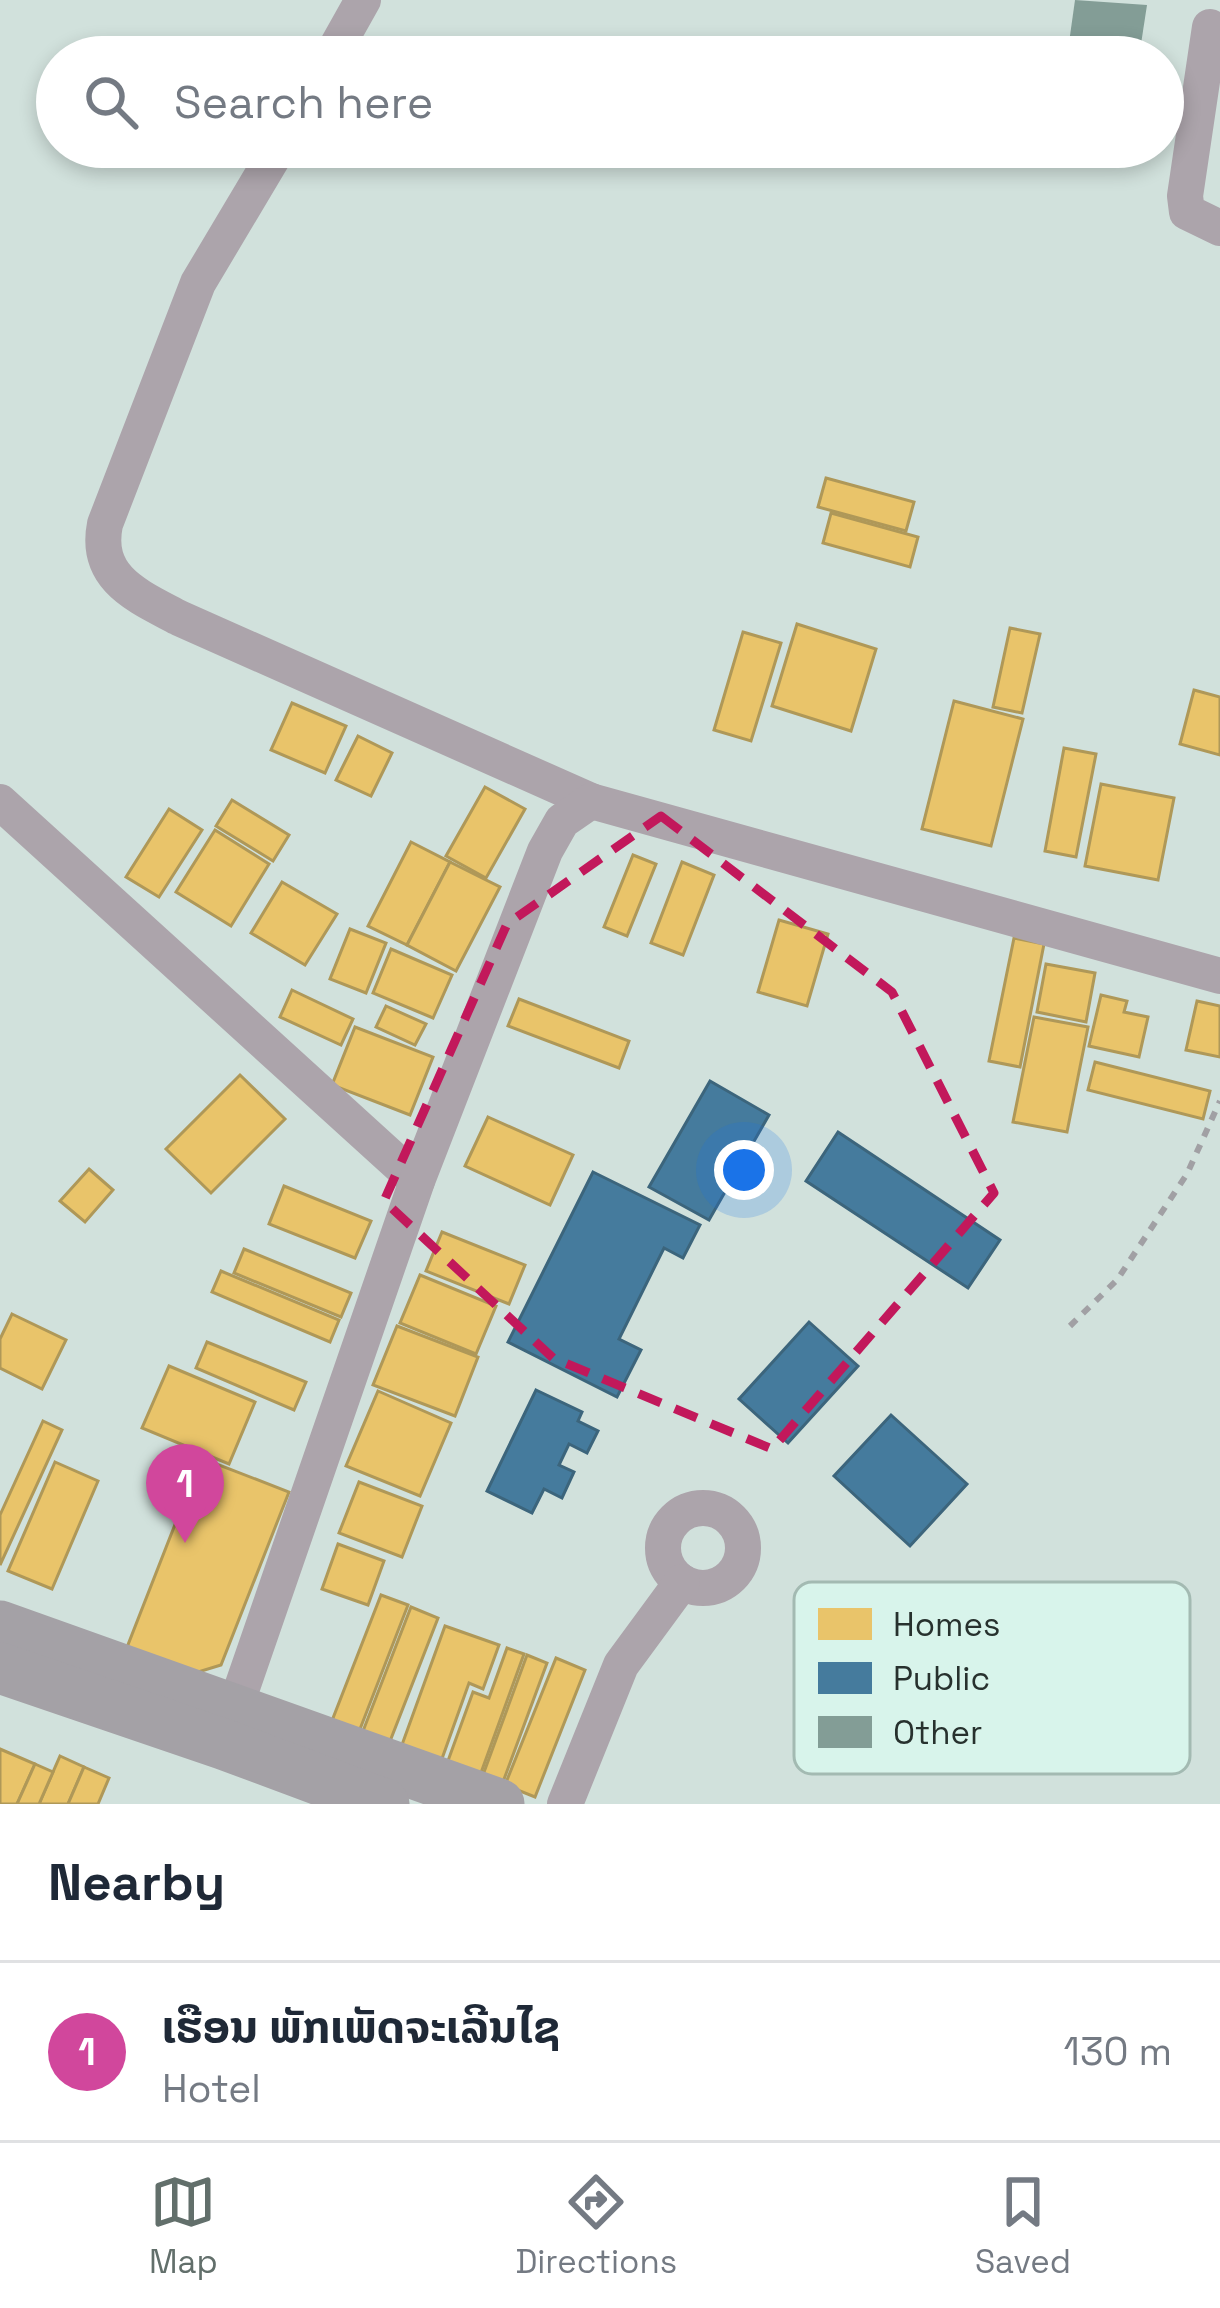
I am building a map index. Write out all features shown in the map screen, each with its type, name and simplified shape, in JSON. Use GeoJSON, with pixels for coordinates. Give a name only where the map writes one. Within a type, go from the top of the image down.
{"type":"FeatureCollection","features":[{"type":"Feature","properties":{"kind":"highway"},"geometry":{"type":"LineString","coordinates":[[0,1626],[229,1726],[384,1804]]}},
{"type":"Feature","properties":{"kind":"highway"},"geometry":{"type":"LineString","coordinates":[[0,1669],[229,1726],[499,1804]]}},
{"type":"Feature","properties":{"kind":"street"},"geometry":{"type":"LineString","coordinates":[[343,36],[363,0]]}},
{"type":"Feature","properties":{"kind":"street"},"geometry":{"type":"LineString","coordinates":[[1210,28],[1185,196],[1187,212],[1220,228]]}},
{"type":"Feature","properties":{"kind":"street"},"geometry":{"type":"LineString","coordinates":[[266,168],[198,283],[105,524],[103,556],[113,574],[136,595],[591,801],[1220,976]]}},
{"type":"Feature","properties":{"kind":"street"},"geometry":{"type":"LineString","coordinates":[[229,1726],[417,1181],[545,851],[562,821],[591,801]]}},
{"type":"Feature","properties":{"kind":"street"},"geometry":{"type":"LineString","coordinates":[[0,802],[417,1181]]}},
{"type":"Feature","properties":{"kind":"street"},"geometry":{"type":"LineString","coordinates":[[565,1804],[621,1665],[682,1582]]}},
{"type":"Feature","properties":{"kind":"path"},"geometry":{"type":"LineString","coordinates":[[1070,1326],[1117,1280],[1187,1174],[1220,1101]]}},
{"type":"Feature","properties":{"kind":"highlighted area"},"geometry":{"type":"Polygon","coordinates":[[[661,816],[892,992],[994,1193],[772,1449],[553,1358],[384,1201],[507,924],[661,816]]]}},
{"type":"Feature","properties":{"kind":"building: Homes"},"geometry":{"type":"Polygon","coordinates":[[[826,478],[914,502],[906,531],[818,507],[826,478]]]}},
{"type":"Feature","properties":{"kind":"building: Homes"},"geometry":{"type":"Polygon","coordinates":[[[831,513],[918,537],[910,567],[823,543],[831,513]]]}},
{"type":"Feature","properties":{"kind":"building: Homes"},"geometry":{"type":"Polygon","coordinates":[[[797,624],[876,649],[851,731],[772,706],[797,624]]]}},
{"type":"Feature","properties":{"kind":"building: Homes"},"geometry":{"type":"Polygon","coordinates":[[[1010,628],[1040,634],[1022,713],[993,707],[1010,628]]]}},
{"type":"Feature","properties":{"kind":"building: Homes"},"geometry":{"type":"Polygon","coordinates":[[[743,632],[781,643],[751,741],[714,730],[743,632]]]}},
{"type":"Feature","properties":{"kind":"building: Homes"},"geometry":{"type":"Polygon","coordinates":[[[1194,690],[1220,697],[1220,755],[1180,744],[1194,690]]]}},
{"type":"Feature","properties":{"kind":"building: Homes"},"geometry":{"type":"Polygon","coordinates":[[[954,701],[1023,719],[991,846],[922,829],[954,701]]]}},
{"type":"Feature","properties":{"kind":"building: Homes"},"geometry":{"type":"Polygon","coordinates":[[[292,703],[346,726],[325,773],[271,750],[292,703]]]}},
{"type":"Feature","properties":{"kind":"building: Homes"},"geometry":{"type":"Polygon","coordinates":[[[358,736],[392,753],[371,796],[336,780],[358,736]]]}},
{"type":"Feature","properties":{"kind":"building: Homes"},"geometry":{"type":"Polygon","coordinates":[[[1064,748],[1096,754],[1076,857],[1045,851],[1064,748]]]}},
{"type":"Feature","properties":{"kind":"building: Homes"},"geometry":{"type":"Polygon","coordinates":[[[1101,784],[1174,798],[1158,880],[1085,866],[1101,784]]]}},
{"type":"Feature","properties":{"kind":"building: Homes"},"geometry":{"type":"Polygon","coordinates":[[[485,787],[525,809],[486,878],[446,856],[485,787]]]}},
{"type":"Feature","properties":{"kind":"building: Homes"},"geometry":{"type":"Polygon","coordinates":[[[232,800],[289,835],[273,861],[216,826],[232,800]]]}},
{"type":"Feature","properties":{"kind":"building: Homes"},"geometry":{"type":"Polygon","coordinates":[[[169,809],[202,830],[159,897],[126,877],[169,809]]]}},
{"type":"Feature","properties":{"kind":"building: Homes"},"geometry":{"type":"Polygon","coordinates":[[[215,830],[269,864],[231,926],[176,892],[215,830]]]}},
{"type":"Feature","properties":{"kind":"building: Homes"},"geometry":{"type":"Polygon","coordinates":[[[411,842],[450,862],[407,945],[368,926],[411,842]]]}},
{"type":"Feature","properties":{"kind":"building: Homes"},"geometry":{"type":"Polygon","coordinates":[[[633,855],[656,864],[627,936],[604,927],[633,855]]]}},
{"type":"Feature","properties":{"kind":"building: Homes"},"geometry":{"type":"Polygon","coordinates":[[[450,862],[500,887],[456,971],[407,945],[450,862]]]}},
{"type":"Feature","properties":{"kind":"building: Homes"},"geometry":{"type":"Polygon","coordinates":[[[682,862],[714,875],[683,955],[651,943],[682,862]]]}},
{"type":"Feature","properties":{"kind":"building: Homes"},"geometry":{"type":"Polygon","coordinates":[[[282,882],[337,914],[305,965],[251,933],[282,882]]]}},
{"type":"Feature","properties":{"kind":"building: Homes"},"geometry":{"type":"Polygon","coordinates":[[[779,920],[828,934],[807,1006],[758,992],[779,920]]]}},
{"type":"Feature","properties":{"kind":"building: Homes"},"geometry":{"type":"Polygon","coordinates":[[[350,929],[386,943],[366,993],[330,979],[350,929]]]}},
{"type":"Feature","properties":{"kind":"building: Homes"},"geometry":{"type":"Polygon","coordinates":[[[1014,938],[1044,944],[1020,1067],[989,1061],[1014,938]]]}},
{"type":"Feature","properties":{"kind":"building: Homes"},"geometry":{"type":"Polygon","coordinates":[[[391,949],[452,975],[433,1018],[373,993],[391,949]]]}},
{"type":"Feature","properties":{"kind":"building: Homes"},"geometry":{"type":"Polygon","coordinates":[[[1046,964],[1095,973],[1086,1022],[1037,1012],[1046,964]]]}},
{"type":"Feature","properties":{"kind":"building: Homes"},"geometry":{"type":"Polygon","coordinates":[[[292,990],[353,1019],[341,1045],[280,1017],[292,990]]]}},
{"type":"Feature","properties":{"kind":"building: Homes"},"geometry":{"type":"Polygon","coordinates":[[[1101,995],[1127,1001],[1124,1012],[1148,1017],[1139,1057],[1089,1046],[1101,995]]]}},
{"type":"Feature","properties":{"kind":"building: Homes"},"geometry":{"type":"Polygon","coordinates":[[[519,999],[629,1041],[619,1068],[508,1026],[519,999]]]}},
{"type":"Feature","properties":{"kind":"building: Homes"},"geometry":{"type":"Polygon","coordinates":[[[1197,1001],[1220,1006],[1220,1057],[1186,1050],[1197,1001]]]}},
{"type":"Feature","properties":{"kind":"building: Homes"},"geometry":{"type":"Polygon","coordinates":[[[386,1006],[426,1024],[415,1045],[376,1027],[386,1006]]]}},
{"type":"Feature","properties":{"kind":"building: Homes"},"geometry":{"type":"Polygon","coordinates":[[[1034,1017],[1088,1027],[1067,1132],[1013,1122],[1034,1017]]]}},
{"type":"Feature","properties":{"kind":"building: Homes"},"geometry":{"type":"Polygon","coordinates":[[[355,1027],[433,1057],[410,1115],[332,1085],[355,1027]]]}},
{"type":"Feature","properties":{"kind":"building: Homes"},"geometry":{"type":"Polygon","coordinates":[[[1095,1062],[1210,1091],[1203,1119],[1088,1090],[1095,1062]]]}},
{"type":"Feature","properties":{"kind":"building: Homes"},"geometry":{"type":"Polygon","coordinates":[[[240,1075],[285,1119],[211,1193],[166,1149],[240,1075]]]}},
{"type":"Feature","properties":{"kind":"building: Homes"},"geometry":{"type":"Polygon","coordinates":[[[488,1117],[573,1155],[550,1205],[465,1166],[488,1117]]]}},
{"type":"Feature","properties":{"kind":"building: Homes"},"geometry":{"type":"Polygon","coordinates":[[[89,1169],[113,1190],[85,1222],[60,1201],[89,1169]]]}},
{"type":"Feature","properties":{"kind":"building: Homes"},"geometry":{"type":"Polygon","coordinates":[[[284,1186],[371,1221],[355,1258],[269,1224],[284,1186]]]}},
{"type":"Feature","properties":{"kind":"building: Homes"},"geometry":{"type":"Polygon","coordinates":[[[442,1232],[525,1265],[509,1304],[426,1271],[442,1232]]]}},
{"type":"Feature","properties":{"kind":"building: Homes"},"geometry":{"type":"Polygon","coordinates":[[[244,1249],[351,1293],[341,1317],[234,1273],[244,1249]]]}},
{"type":"Feature","properties":{"kind":"building: Homes"},"geometry":{"type":"Polygon","coordinates":[[[221,1271],[339,1320],[330,1342],[212,1292],[221,1271]]]}},
{"type":"Feature","properties":{"kind":"building: Homes"},"geometry":{"type":"Polygon","coordinates":[[[420,1275],[496,1306],[476,1354],[400,1323],[420,1275]]]}},
{"type":"Feature","properties":{"kind":"building: Homes"},"geometry":{"type":"Polygon","coordinates":[[[12,1314],[66,1340],[42,1389],[0,1368],[0,1339],[12,1314]]]}},
{"type":"Feature","properties":{"kind":"building: Homes"},"geometry":{"type":"Polygon","coordinates":[[[397,1326],[478,1357],[455,1416],[373,1385],[397,1326]]]}},
{"type":"Feature","properties":{"kind":"building: Homes"},"geometry":{"type":"Polygon","coordinates":[[[207,1342],[306,1382],[294,1410],[196,1368],[207,1342]]]}},
{"type":"Feature","properties":{"kind":"building: Homes"},"geometry":{"type":"Polygon","coordinates":[[[169,1366],[255,1402],[229,1464],[142,1428],[169,1366]]]}},
{"type":"Feature","properties":{"kind":"building: Homes"},"geometry":{"type":"Polygon","coordinates":[[[378,1391],[451,1423],[420,1496],[346,1466],[378,1391]]]}},
{"type":"Feature","properties":{"kind":"building: Homes"},"geometry":{"type":"Polygon","coordinates":[[[43,1421],[62,1430],[0,1565],[0,1515],[43,1421]]]}},
{"type":"Feature","properties":{"kind":"building: Homes"},"geometry":{"type":"Polygon","coordinates":[[[201,1458],[289,1492],[221,1665],[182,1677],[124,1655],[201,1458]]]}},
{"type":"Feature","properties":{"kind":"building: Homes"},"geometry":{"type":"Polygon","coordinates":[[[55,1462],[98,1481],[52,1589],[8,1571],[55,1462]]]}},
{"type":"Feature","properties":{"kind":"building: Homes"},"geometry":{"type":"Polygon","coordinates":[[[359,1482],[422,1506],[402,1557],[339,1533],[359,1482]]]}},
{"type":"Feature","properties":{"kind":"building: Homes"},"geometry":{"type":"Polygon","coordinates":[[[338,1544],[384,1561],[368,1605],[322,1589],[338,1544]]]}},
{"type":"Feature","properties":{"kind":"building: Homes"},"geometry":{"type":"Polygon","coordinates":[[[381,1595],[408,1605],[355,1742],[328,1731],[381,1595]]]}},
{"type":"Feature","properties":{"kind":"building: Homes"},"geometry":{"type":"Polygon","coordinates":[[[411,1607],[438,1618],[385,1754],[358,1744],[411,1607]]]}},
{"type":"Feature","properties":{"kind":"building: Homes"},"geometry":{"type":"Polygon","coordinates":[[[445,1626],[499,1645],[483,1689],[469,1683],[439,1767],[399,1753],[445,1626]]]}},
{"type":"Feature","properties":{"kind":"building: Homes"},"geometry":{"type":"Polygon","coordinates":[[[507,1648],[524,1654],[478,1781],[445,1769],[473,1692],[489,1698],[507,1648]]]}},
{"type":"Feature","properties":{"kind":"building: Homes"},"geometry":{"type":"Polygon","coordinates":[[[527,1655],[547,1663],[500,1790],[480,1783],[527,1655]]]}},
{"type":"Feature","properties":{"kind":"building: Homes"},"geometry":{"type":"Polygon","coordinates":[[[556,1658],[585,1670],[535,1797],[505,1785],[556,1658]]]}},
{"type":"Feature","properties":{"kind":"building: Homes"},"geometry":{"type":"Polygon","coordinates":[[[0,1749],[35,1764],[17,1804],[0,1804],[0,1749]]]}},
{"type":"Feature","properties":{"kind":"building: Homes"},"geometry":{"type":"Polygon","coordinates":[[[60,1756],[84,1767],[68,1804],[39,1804],[60,1756]]]}},
{"type":"Feature","properties":{"kind":"building: Homes"},"geometry":{"type":"Polygon","coordinates":[[[35,1764],[53,1772],[39,1804],[17,1804],[35,1764]]]}},
{"type":"Feature","properties":{"kind":"building: Homes"},"geometry":{"type":"Polygon","coordinates":[[[84,1767],[109,1778],[98,1804],[68,1804],[84,1767]]]}},
{"type":"Feature","properties":{"kind":"building: Public"},"geometry":{"type":"Polygon","coordinates":[[[710,1081],[769,1115],[709,1220],[649,1187],[710,1081]]]}},
{"type":"Feature","properties":{"kind":"building: Public"},"geometry":{"type":"Polygon","coordinates":[[[838,1132],[1000,1240],[968,1288],[806,1181],[838,1132]]]}},
{"type":"Feature","properties":{"kind":"building: Public"},"geometry":{"type":"Polygon","coordinates":[[[593,1172],[700,1225],[683,1258],[664,1248],[619,1339],[641,1350],[617,1397],[508,1342],[593,1172]]]}},
{"type":"Feature","properties":{"kind":"building: Public"},"geometry":{"type":"Polygon","coordinates":[[[809,1322],[858,1366],[788,1443],[739,1399],[809,1322]]]}},
{"type":"Feature","properties":{"kind":"building: Public"},"geometry":{"type":"Polygon","coordinates":[[[536,1390],[582,1412],[578,1421],[598,1431],[587,1453],[569,1444],[559,1465],[574,1472],[562,1498],[544,1489],[532,1513],[487,1491],[536,1390]]]}},
{"type":"Feature","properties":{"kind":"building: Public"},"geometry":{"type":"Polygon","coordinates":[[[891,1415],[967,1484],[910,1546],[834,1476],[891,1415]]]}},
{"type":"Feature","properties":{"kind":"building: Other"},"geometry":{"type":"Polygon","coordinates":[[[1075,0],[1147,5],[1142,36],[1070,36],[1075,0]]]}},
{"type":"Feature","properties":{"kind":"place","name":"ເຮືອນ ພັກເພັດຈະເລີນໄຊ"},"geometry":{"type":"Point","coordinates":[185,1543]}}]}
